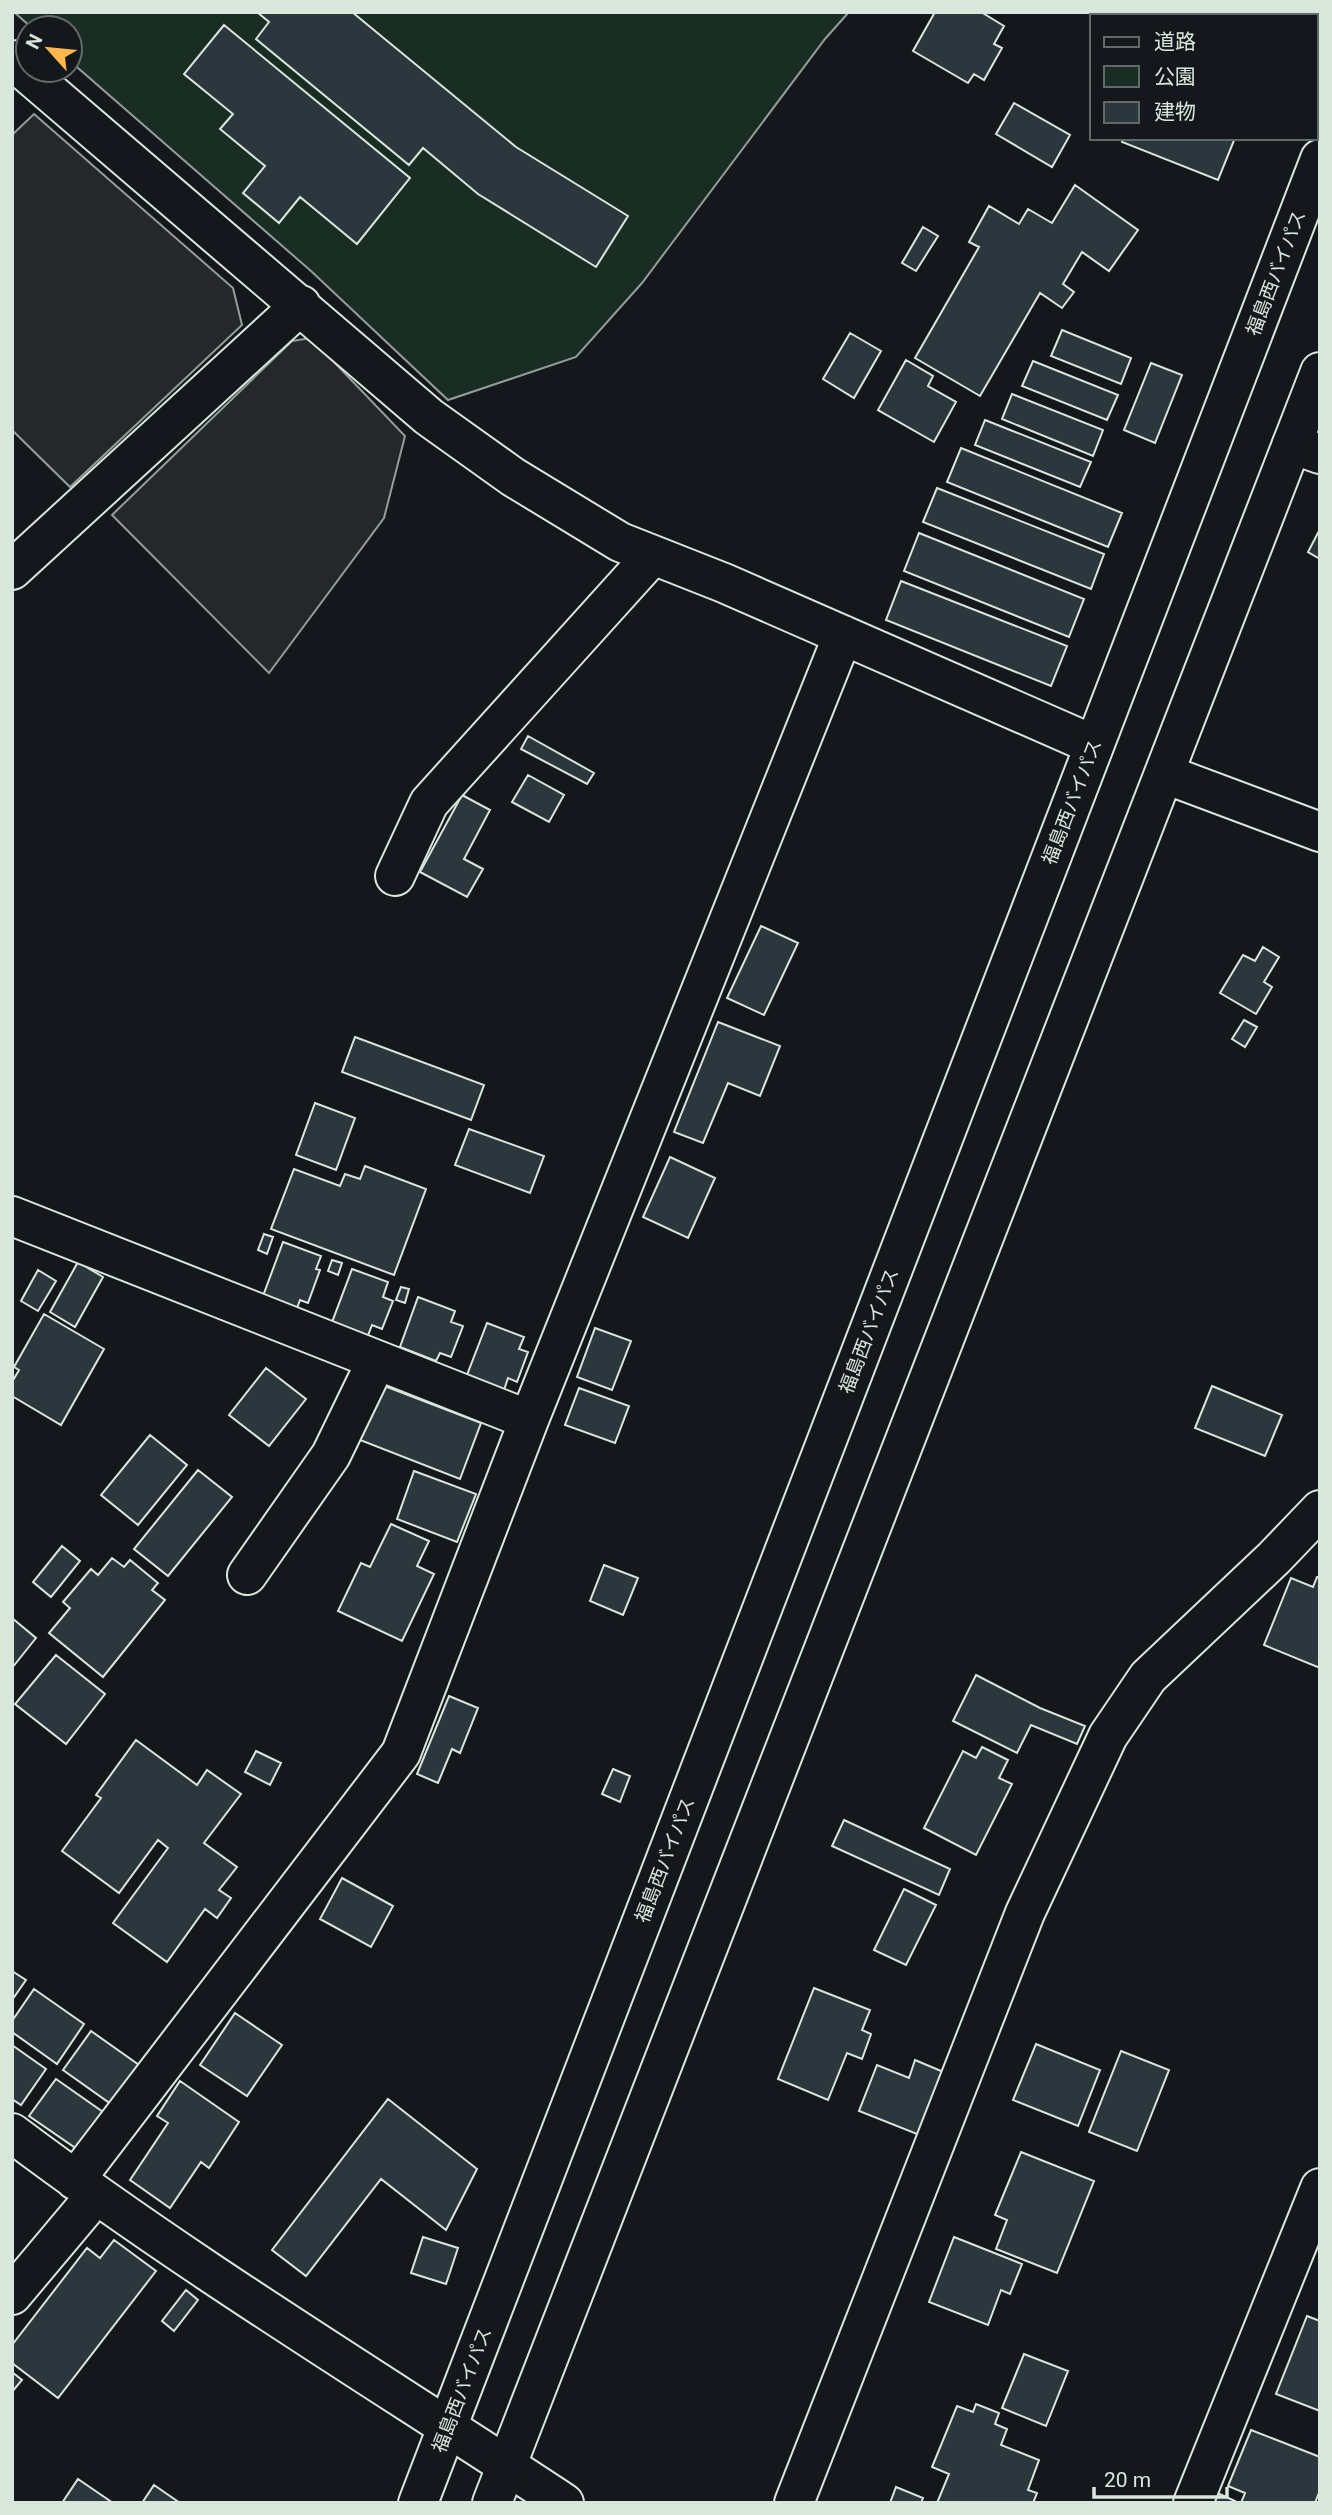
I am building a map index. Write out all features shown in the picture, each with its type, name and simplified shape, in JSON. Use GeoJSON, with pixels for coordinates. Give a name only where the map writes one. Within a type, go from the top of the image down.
{"type":"FeatureCollection","features":[{"type":"Feature","properties":{"kind":"main road"},"geometry":{"type":"LineString","coordinates":[[12,60],[429,417],[513,477],[620,542],[724,583],[1094,745]]}},
{"type":"Feature","properties":{"kind":"main road","name":"福島西バイパス"},"geometry":{"type":"LineString","coordinates":[[418,2503],[1320,159]]}},
{"type":"Feature","properties":{"kind":"main road"},"geometry":{"type":"LineString","coordinates":[[12,570],[301,305]]}},
{"type":"Feature","properties":{"kind":"main road"},"geometry":{"type":"LineString","coordinates":[[492,2503],[1165,775],[1306,449],[1320,372]]}},
{"type":"Feature","properties":{"kind":"main road"},"geometry":{"type":"LineString","coordinates":[[395,876],[429,803],[653,555]]}},
{"type":"Feature","properties":{"kind":"main road"},"geometry":{"type":"LineString","coordinates":[[12,2295],[85,2188],[401,1753],[529,1420],[843,635]]}},
{"type":"Feature","properties":{"kind":"main road"},"geometry":{"type":"LineString","coordinates":[[1165,775],[1320,832]]}},
{"type":"Feature","properties":{"kind":"main road"},"geometry":{"type":"LineString","coordinates":[[12,1216],[529,1420]]}},
{"type":"Feature","properties":{"kind":"main road"},"geometry":{"type":"LineString","coordinates":[[247,1575],[331,1455],[377,1360]]}},
{"type":"Feature","properties":{"kind":"main road"},"geometry":{"type":"LineString","coordinates":[[794,2503],[1026,1913],[1108,1736],[1148,1677],[1320,1510]]}},
{"type":"Feature","properties":{"kind":"main road"},"geometry":{"type":"LineString","coordinates":[[12,2133],[85,2188],[203,2270],[564,2503]]}},
{"type":"Feature","properties":{"kind":"main road"},"geometry":{"type":"LineString","coordinates":[[1193,2503],[1320,2188]]}},
{"type":"Feature","properties":{"kind":"green space"},"geometry":{"type":"Polygon","coordinates":[[[14,12],[849,12],[825,39],[642,283],[576,357],[448,400],[311,271],[84,73],[84,14],[14,12]]]}},
{"type":"Feature","properties":{"kind":"shaded area"},"geometry":{"type":"Polygon","coordinates":[[[34,114],[233,288],[242,325],[70,487],[12,430],[12,135],[34,114]]]}},
{"type":"Feature","properties":{"kind":"shaded area"},"geometry":{"type":"Polygon","coordinates":[[[311,338],[405,436],[384,518],[269,673],[112,515],[292,341],[311,338]]]}},
{"type":"Feature","properties":{"kind":"building"},"geometry":{"type":"Polygon","coordinates":[[[257,12],[352,12],[516,147],[628,216],[596,267],[478,194],[423,148],[409,165],[256,39],[269,22],[257,12]]]}},
{"type":"Feature","properties":{"kind":"building"},"geometry":{"type":"Polygon","coordinates":[[[935,12],[981,12],[1004,26],[994,44],[1002,48],[984,80],[974,74],[968,83],[913,51],[935,12]]]}},
{"type":"Feature","properties":{"kind":"building"},"geometry":{"type":"Polygon","coordinates":[[[224,25],[410,178],[357,244],[300,197],[279,223],[243,193],[265,166],[220,129],[233,114],[184,74],[224,25]]]}},
{"type":"Feature","properties":{"kind":"building"},"geometry":{"type":"Polygon","coordinates":[[[1014,103],[1070,135],[1052,167],[996,134],[1014,103]]]}},
{"type":"Feature","properties":{"kind":"building"},"geometry":{"type":"Polygon","coordinates":[[[1122,140],[1234,140],[1218,180],[1122,140]]]}},
{"type":"Feature","properties":{"kind":"building"},"geometry":{"type":"Polygon","coordinates":[[[1075,185],[1138,230],[1109,271],[1082,252],[1063,284],[1074,292],[1062,308],[1040,293],[980,396],[915,358],[979,247],[969,242],[989,206],[1019,224],[1028,209],[1052,223],[1075,185]]]}},
{"type":"Feature","properties":{"kind":"building"},"geometry":{"type":"Polygon","coordinates":[[[923,227],[938,236],[916,271],[902,263],[923,227]]]}},
{"type":"Feature","properties":{"kind":"building"},"geometry":{"type":"Polygon","coordinates":[[[1062,330],[1131,358],[1121,384],[1051,356],[1062,330]]]}},
{"type":"Feature","properties":{"kind":"building"},"geometry":{"type":"Polygon","coordinates":[[[850,333],[881,351],[854,398],[823,379],[850,333]]]}},
{"type":"Feature","properties":{"kind":"building"},"geometry":{"type":"Polygon","coordinates":[[[906,360],[933,376],[928,386],[956,402],[934,442],[878,410],[906,360]]]}},
{"type":"Feature","properties":{"kind":"building"},"geometry":{"type":"Polygon","coordinates":[[[1033,361],[1118,395],[1107,420],[1022,386],[1033,361]]]}},
{"type":"Feature","properties":{"kind":"building"},"geometry":{"type":"Polygon","coordinates":[[[1151,363],[1182,375],[1155,443],[1124,430],[1151,363]]]}},
{"type":"Feature","properties":{"kind":"building"},"geometry":{"type":"Polygon","coordinates":[[[1012,394],[1103,430],[1093,456],[1002,419],[1012,394]]]}},
{"type":"Feature","properties":{"kind":"building"},"geometry":{"type":"Polygon","coordinates":[[[985,420],[1091,462],[1080,487],[975,445],[985,420]]]}},
{"type":"Feature","properties":{"kind":"building"},"geometry":{"type":"Polygon","coordinates":[[[961,448],[1122,513],[1108,547],[947,482],[961,448]]]}},
{"type":"Feature","properties":{"kind":"building"},"geometry":{"type":"Polygon","coordinates":[[[937,488],[1104,554],[1091,589],[923,522],[937,488]]]}},
{"type":"Feature","properties":{"kind":"building"},"geometry":{"type":"Polygon","coordinates":[[[1320,529],[1320,559],[1308,552],[1320,529]]]}},
{"type":"Feature","properties":{"kind":"building"},"geometry":{"type":"Polygon","coordinates":[[[919,533],[1084,599],[1069,637],[904,571],[919,533]]]}},
{"type":"Feature","properties":{"kind":"building"},"geometry":{"type":"Polygon","coordinates":[[[901,581],[1067,646],[1051,686],[886,620],[901,581]]]}},
{"type":"Feature","properties":{"kind":"building"},"geometry":{"type":"Polygon","coordinates":[[[528,736],[594,773],[587,784],[521,749],[528,736]]]}},
{"type":"Feature","properties":{"kind":"building"},"geometry":{"type":"Polygon","coordinates":[[[528,775],[564,795],[549,822],[512,802],[528,775]]]}},
{"type":"Feature","properties":{"kind":"building"},"geometry":{"type":"Polygon","coordinates":[[[462,795],[490,810],[464,859],[483,869],[467,897],[420,872],[462,795]]]}},
{"type":"Feature","properties":{"kind":"building"},"geometry":{"type":"Polygon","coordinates":[[[761,926],[798,943],[764,1015],[727,998],[761,926]]]}},
{"type":"Feature","properties":{"kind":"building"},"geometry":{"type":"Polygon","coordinates":[[[1263,947],[1279,957],[1264,982],[1272,987],[1256,1014],[1220,993],[1243,955],[1255,961],[1263,947]]]}},
{"type":"Feature","properties":{"kind":"building"},"geometry":{"type":"Polygon","coordinates":[[[1244,1020],[1257,1027],[1245,1047],[1232,1039],[1244,1020]]]}},
{"type":"Feature","properties":{"kind":"building"},"geometry":{"type":"Polygon","coordinates":[[[718,1022],[780,1046],[760,1096],[728,1083],[703,1143],[674,1132],[718,1022]]]}},
{"type":"Feature","properties":{"kind":"building"},"geometry":{"type":"Polygon","coordinates":[[[355,1037],[484,1085],[471,1120],[342,1072],[355,1037]]]}},
{"type":"Feature","properties":{"kind":"building"},"geometry":{"type":"Polygon","coordinates":[[[315,1103],[355,1118],[336,1170],[296,1155],[315,1103]]]}},
{"type":"Feature","properties":{"kind":"building"},"geometry":{"type":"Polygon","coordinates":[[[469,1129],[544,1156],[530,1193],[455,1165],[469,1129]]]}},
{"type":"Feature","properties":{"kind":"building"},"geometry":{"type":"Polygon","coordinates":[[[670,1157],[715,1178],[688,1238],[643,1217],[670,1157]]]}},
{"type":"Feature","properties":{"kind":"building"},"geometry":{"type":"Polygon","coordinates":[[[365,1166],[426,1189],[394,1275],[271,1229],[294,1169],[340,1186],[345,1174],[360,1179],[365,1166]]]}},
{"type":"Feature","properties":{"kind":"building"},"geometry":{"type":"Polygon","coordinates":[[[264,1234],[273,1237],[267,1254],[258,1250],[264,1234]]]}},
{"type":"Feature","properties":{"kind":"building"},"geometry":{"type":"Polygon","coordinates":[[[283,1242],[321,1256],[316,1269],[320,1270],[308,1303],[300,1300],[297,1308],[263,1296],[283,1242]]]}},
{"type":"Feature","properties":{"kind":"building"},"geometry":{"type":"Polygon","coordinates":[[[332,1260],[342,1263],[338,1275],[328,1271],[332,1260]]]}},
{"type":"Feature","properties":{"kind":"building"},"geometry":{"type":"Polygon","coordinates":[[[78,1262],[103,1277],[75,1327],[50,1312],[78,1262]]]}},
{"type":"Feature","properties":{"kind":"building"},"geometry":{"type":"Polygon","coordinates":[[[352,1269],[388,1282],[383,1297],[393,1301],[382,1329],[372,1325],[367,1338],[331,1325],[352,1269]]]}},
{"type":"Feature","properties":{"kind":"building"},"geometry":{"type":"Polygon","coordinates":[[[38,1270],[56,1281],[38,1311],[21,1301],[38,1270]]]}},
{"type":"Feature","properties":{"kind":"building"},"geometry":{"type":"Polygon","coordinates":[[[401,1287],[409,1289],[405,1303],[396,1300],[401,1287]]]}},
{"type":"Feature","properties":{"kind":"building"},"geometry":{"type":"Polygon","coordinates":[[[418,1297],[455,1311],[451,1322],[463,1326],[451,1357],[440,1353],[436,1361],[400,1347],[418,1297]]]}},
{"type":"Feature","properties":{"kind":"building"},"geometry":{"type":"Polygon","coordinates":[[[44,1314],[104,1349],[61,1425],[12,1396],[12,1382],[19,1370],[14,1367],[44,1314]]]}},
{"type":"Feature","properties":{"kind":"building"},"geometry":{"type":"Polygon","coordinates":[[[487,1323],[524,1337],[519,1349],[528,1352],[517,1382],[508,1378],[504,1390],[467,1375],[487,1323]]]}},
{"type":"Feature","properties":{"kind":"building"},"geometry":{"type":"Polygon","coordinates":[[[595,1328],[631,1341],[612,1390],[577,1377],[595,1328]]]}},
{"type":"Feature","properties":{"kind":"building"},"geometry":{"type":"Polygon","coordinates":[[[266,1368],[306,1399],[269,1446],[229,1415],[266,1368]]]}},
{"type":"Feature","properties":{"kind":"building"},"geometry":{"type":"Polygon","coordinates":[[[382,1385],[481,1423],[460,1479],[360,1440],[382,1385]]]}},
{"type":"Feature","properties":{"kind":"building"},"geometry":{"type":"Polygon","coordinates":[[[1212,1386],[1282,1415],[1265,1456],[1195,1428],[1212,1386]]]}},
{"type":"Feature","properties":{"kind":"building"},"geometry":{"type":"Polygon","coordinates":[[[579,1388],[629,1406],[615,1443],[565,1425],[579,1388]]]}},
{"type":"Feature","properties":{"kind":"building"},"geometry":{"type":"Polygon","coordinates":[[[150,1435],[187,1465],[138,1525],[101,1495],[150,1435]]]}},
{"type":"Feature","properties":{"kind":"building"},"geometry":{"type":"Polygon","coordinates":[[[198,1470],[232,1497],[168,1576],[134,1549],[198,1470]]]}},
{"type":"Feature","properties":{"kind":"building"},"geometry":{"type":"Polygon","coordinates":[[[414,1471],[476,1494],[457,1542],[397,1519],[414,1471]]]}},
{"type":"Feature","properties":{"kind":"building"},"geometry":{"type":"Polygon","coordinates":[[[391,1524],[429,1541],[417,1566],[434,1574],[402,1641],[338,1611],[361,1563],[370,1567],[391,1524]]]}},
{"type":"Feature","properties":{"kind":"building"},"geometry":{"type":"Polygon","coordinates":[[[62,1546],[80,1561],[51,1597],[33,1582],[62,1546]]]}},
{"type":"Feature","properties":{"kind":"building"},"geometry":{"type":"Polygon","coordinates":[[[112,1558],[124,1567],[130,1560],[158,1583],[152,1590],[165,1600],[103,1677],[49,1633],[70,1608],[63,1602],[91,1569],[98,1575],[112,1558]]]}},
{"type":"Feature","properties":{"kind":"building"},"geometry":{"type":"Polygon","coordinates":[[[604,1565],[638,1578],[623,1615],[590,1601],[604,1565]]]}},
{"type":"Feature","properties":{"kind":"building"},"geometry":{"type":"Polygon","coordinates":[[[1317,1577],[1320,1578],[1320,1668],[1264,1645],[1291,1578],[1313,1587],[1317,1577]]]}},
{"type":"Feature","properties":{"kind":"building"},"geometry":{"type":"Polygon","coordinates":[[[12,1618],[36,1638],[12,1668],[12,1618]]]}},
{"type":"Feature","properties":{"kind":"building"},"geometry":{"type":"Polygon","coordinates":[[[56,1655],[105,1694],[66,1744],[15,1704],[56,1655]]]}},
{"type":"Feature","properties":{"kind":"building"},"geometry":{"type":"Polygon","coordinates":[[[976,1675],[1040,1708],[1085,1726],[1077,1744],[1031,1725],[1017,1753],[953,1721],[976,1675]]]}},
{"type":"Feature","properties":{"kind":"building"},"geometry":{"type":"Polygon","coordinates":[[[449,1696],[478,1708],[460,1753],[452,1749],[438,1783],[417,1774],[449,1696]]]}},
{"type":"Feature","properties":{"kind":"building"},"geometry":{"type":"Polygon","coordinates":[[[136,1740],[197,1785],[207,1770],[241,1794],[204,1843],[237,1867],[219,1890],[231,1898],[217,1918],[205,1909],[167,1962],[113,1923],[168,1848],[158,1840],[119,1893],[62,1851],[101,1798],[96,1795],[136,1740]]]}},
{"type":"Feature","properties":{"kind":"building"},"geometry":{"type":"Polygon","coordinates":[[[982,1747],[1008,1760],[999,1778],[1012,1784],[976,1855],[924,1828],[963,1751],[976,1758],[982,1747]]]}},
{"type":"Feature","properties":{"kind":"building"},"geometry":{"type":"Polygon","coordinates":[[[256,1751],[281,1763],[270,1785],[245,1772],[256,1751]]]}},
{"type":"Feature","properties":{"kind":"building"},"geometry":{"type":"Polygon","coordinates":[[[613,1769],[630,1776],[620,1802],[602,1794],[613,1769]]]}},
{"type":"Feature","properties":{"kind":"building"},"geometry":{"type":"Polygon","coordinates":[[[844,1820],[950,1869],[939,1895],[832,1846],[844,1820]]]}},
{"type":"Feature","properties":{"kind":"building"},"geometry":{"type":"Polygon","coordinates":[[[342,1878],[393,1906],[371,1947],[320,1919],[342,1878]]]}},
{"type":"Feature","properties":{"kind":"building"},"geometry":{"type":"Polygon","coordinates":[[[904,1889],[936,1905],[906,1965],[874,1950],[904,1889]]]}},
{"type":"Feature","properties":{"kind":"building"},"geometry":{"type":"Polygon","coordinates":[[[12,1971],[26,1980],[12,2000],[12,1971]]]}},
{"type":"Feature","properties":{"kind":"building"},"geometry":{"type":"Polygon","coordinates":[[[814,1988],[870,2010],[862,2030],[871,2034],[862,2059],[847,2053],[828,2100],[778,2079],[814,1988]]]}},
{"type":"Feature","properties":{"kind":"building"},"geometry":{"type":"Polygon","coordinates":[[[34,1989],[84,2024],[57,2064],[12,2032],[12,2021],[34,1989]]]}},
{"type":"Feature","properties":{"kind":"building"},"geometry":{"type":"Polygon","coordinates":[[[235,2013],[282,2045],[247,2096],[200,2065],[235,2013]]]}},
{"type":"Feature","properties":{"kind":"building"},"geometry":{"type":"Polygon","coordinates":[[[91,2031],[139,2065],[111,2104],[63,2070],[91,2031]]]}},
{"type":"Feature","properties":{"kind":"building"},"geometry":{"type":"Polygon","coordinates":[[[1036,2044],[1100,2070],[1078,2126],[1013,2100],[1036,2044]]]}},
{"type":"Feature","properties":{"kind":"building"},"geometry":{"type":"Polygon","coordinates":[[[12,2045],[46,2069],[21,2105],[12,2099],[12,2045]]]}},
{"type":"Feature","properties":{"kind":"building"},"geometry":{"type":"Polygon","coordinates":[[[1121,2051],[1169,2070],[1137,2151],[1089,2132],[1121,2051]]]}},
{"type":"Feature","properties":{"kind":"building"},"geometry":{"type":"Polygon","coordinates":[[[915,2060],[946,2073],[922,2136],[859,2111],[877,2065],[909,2078],[915,2060]]]}},
{"type":"Feature","properties":{"kind":"building"},"geometry":{"type":"Polygon","coordinates":[[[56,2079],[103,2112],[77,2149],[29,2116],[56,2079]]]}},
{"type":"Feature","properties":{"kind":"building"},"geometry":{"type":"Polygon","coordinates":[[[180,2081],[239,2122],[209,2168],[201,2162],[170,2208],[130,2180],[168,2123],[157,2116],[180,2081]]]}},
{"type":"Feature","properties":{"kind":"building"},"geometry":{"type":"Polygon","coordinates":[[[388,2099],[477,2169],[446,2230],[381,2179],[306,2276],[272,2250],[388,2099]]]}},
{"type":"Feature","properties":{"kind":"building"},"geometry":{"type":"Polygon","coordinates":[[[1021,2152],[1094,2181],[1057,2273],[996,2249],[1007,2220],[995,2215],[1021,2152]]]}},
{"type":"Feature","properties":{"kind":"building"},"geometry":{"type":"Polygon","coordinates":[[[423,2237],[458,2248],[446,2284],[411,2273],[423,2237]]]}},
{"type":"Feature","properties":{"kind":"building"},"geometry":{"type":"Polygon","coordinates":[[[954,2237],[1022,2264],[1010,2294],[1001,2290],[988,2325],[929,2302],[954,2237]]]}},
{"type":"Feature","properties":{"kind":"building"},"geometry":{"type":"Polygon","coordinates":[[[114,2240],[156,2271],[58,2398],[12,2363],[12,2345],[87,2248],[100,2258],[114,2240]]]}},
{"type":"Feature","properties":{"kind":"building"},"geometry":{"type":"Polygon","coordinates":[[[186,2290],[198,2300],[174,2331],[162,2321],[186,2290]]]}},
{"type":"Feature","properties":{"kind":"building"},"geometry":{"type":"Polygon","coordinates":[[[1307,2316],[1320,2321],[1320,2411],[1276,2394],[1307,2316]]]}},
{"type":"Feature","properties":{"kind":"building"},"geometry":{"type":"Polygon","coordinates":[[[1024,2354],[1068,2371],[1046,2426],[1002,2408],[1024,2354]]]}},
{"type":"Feature","properties":{"kind":"building"},"geometry":{"type":"Polygon","coordinates":[[[12,2372],[22,2380],[12,2392],[12,2372]]]}},
{"type":"Feature","properties":{"kind":"building"},"geometry":{"type":"Polygon","coordinates":[[[976,2404],[999,2413],[995,2424],[1007,2429],[1001,2445],[1039,2460],[1028,2490],[1037,2493],[1033,2503],[937,2503],[949,2474],[932,2467],[957,2406],[973,2412],[976,2404]]]}},
{"type":"Feature","properties":{"kind":"building"},"geometry":{"type":"Polygon","coordinates":[[[1251,2430],[1320,2457],[1320,2490],[1315,2503],[1241,2503],[1245,2493],[1228,2486],[1251,2430]]]}},
{"type":"Feature","properties":{"kind":"building"},"geometry":{"type":"Polygon","coordinates":[[[78,2479],[113,2503],[62,2503],[78,2479]]]}},
{"type":"Feature","properties":{"kind":"building"},"geometry":{"type":"Polygon","coordinates":[[[154,2485],[180,2503],[142,2503],[154,2485]]]}},
{"type":"Feature","properties":{"kind":"building"},"geometry":{"type":"Polygon","coordinates":[[[896,2487],[923,2498],[921,2503],[890,2503],[896,2487]]]}},
{"type":"Feature","properties":{"kind":"building"},"geometry":{"type":"Polygon","coordinates":[[[1215,2492],[1235,2501],[1234,2503],[1211,2503],[1215,2492]]]}}]}
